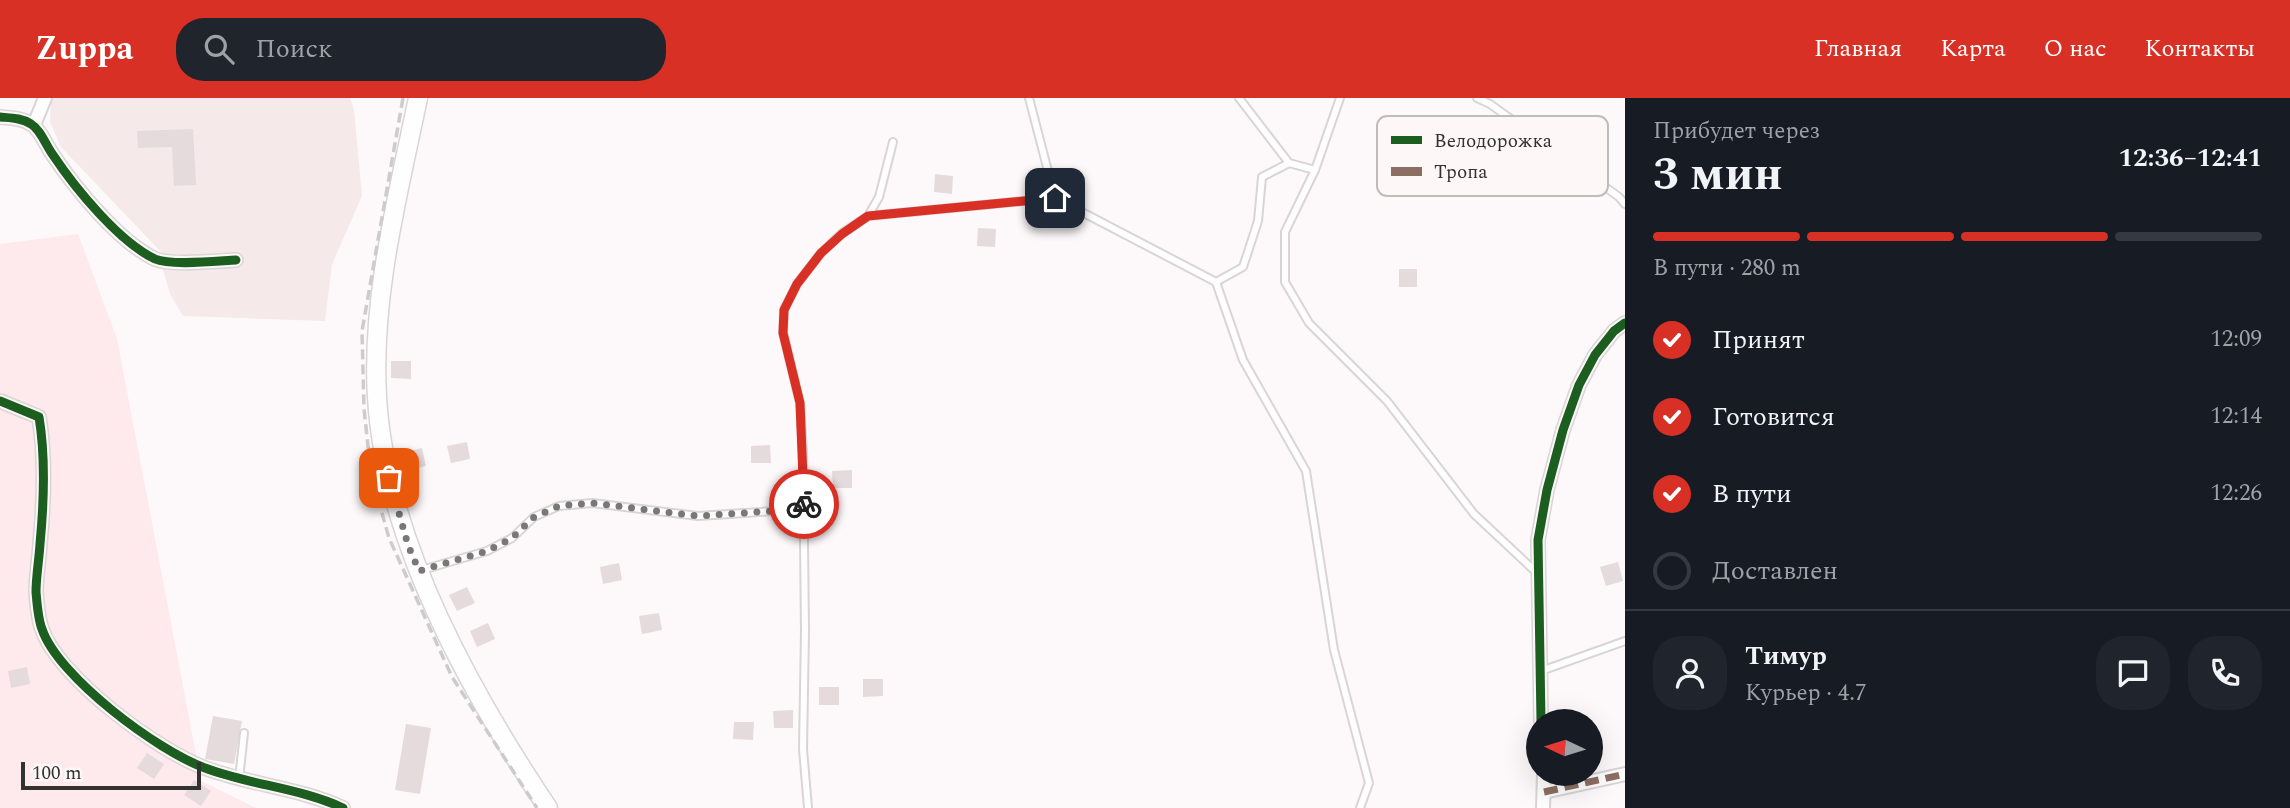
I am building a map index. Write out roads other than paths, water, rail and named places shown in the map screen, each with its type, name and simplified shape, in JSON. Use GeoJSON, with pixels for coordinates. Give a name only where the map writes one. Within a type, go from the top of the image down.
{"type":"FeatureCollection","features":[{"type":"Feature","properties":{"kind":"main road"},"geometry":{"type":"LineString","coordinates":[[418,98],[383,282],[378,334],[377,395],[389,478],[408,545],[442,621],[486,707],[548,808]]}},
{"type":"Feature","properties":{"kind":"street"},"geometry":{"type":"LineString","coordinates":[[34,125],[45,98]]}},
{"type":"Feature","properties":{"kind":"street"},"geometry":{"type":"LineString","coordinates":[[0,117],[17,118],[34,125],[53,156],[83,195],[127,240],[157,260],[236,260]]}},
{"type":"Feature","properties":{"kind":"street"},"geometry":{"type":"LineString","coordinates":[[1541,709],[1538,540],[1547,490],[1578,385],[1595,355],[1614,331],[1625,323]]}},
{"type":"Feature","properties":{"kind":"street"},"geometry":{"type":"LineString","coordinates":[[0,401],[39,417],[44,444],[44,485],[36,591],[41,629],[55,654],[79,681],[144,736],[183,759],[239,779],[324,799],[343,808]]}},
{"type":"Feature","properties":{"kind":"street"},"geometry":{"type":"LineString","coordinates":[[1544,792],[1625,774]]}},
{"type":"Feature","properties":{"kind":"street"},"geometry":{"type":"LineString","coordinates":[[1543,808],[1544,786]]}},
{"type":"Feature","properties":{"kind":"lane"},"geometry":{"type":"LineString","coordinates":[[1029,98],[1055,198]]}},
{"type":"Feature","properties":{"kind":"lane"},"geometry":{"type":"LineString","coordinates":[[1239,98],[1289,163],[1315,170]]}},
{"type":"Feature","properties":{"kind":"lane"},"geometry":{"type":"LineString","coordinates":[[1340,98],[1315,170],[1285,232],[1286,282],[1309,323],[1387,401],[1474,514],[1538,574]]}},
{"type":"Feature","properties":{"kind":"lane"},"geometry":{"type":"LineString","coordinates":[[1478,98],[1506,116]]}},
{"type":"Feature","properties":{"kind":"lane"},"geometry":{"type":"LineString","coordinates":[[808,808],[803,749],[804,509],[800,403],[783,333],[784,310],[797,284],[821,253],[868,216],[879,197],[893,142]]}},
{"type":"Feature","properties":{"kind":"lane"},"geometry":{"type":"LineString","coordinates":[[1216,282],[1243,267],[1258,221],[1262,177],[1289,163]]}},
{"type":"Feature","properties":{"kind":"lane"},"geometry":{"type":"LineString","coordinates":[[1608,191],[1625,204]]}},
{"type":"Feature","properties":{"kind":"lane"},"geometry":{"type":"LineString","coordinates":[[868,216],[1055,198],[1216,282],[1242,360],[1306,471],[1334,650],[1368,783],[1360,808]]}},
{"type":"Feature","properties":{"kind":"lane"},"geometry":{"type":"LineString","coordinates":[[419,571],[487,551],[512,538],[534,517],[559,506],[592,503],[698,516],[804,509]]}},
{"type":"Feature","properties":{"kind":"lane"},"geometry":{"type":"LineString","coordinates":[[1541,671],[1625,641]]}},
{"type":"Feature","properties":{"kind":"lane"},"geometry":{"type":"LineString","coordinates":[[239,779],[244,733]]}},
{"type":"Feature","properties":{"kind":"railway"},"geometry":{"type":"LineString","coordinates":[[403,98],[362,331],[364,409],[378,499],[389,538],[452,677],[537,808]]}}]}
